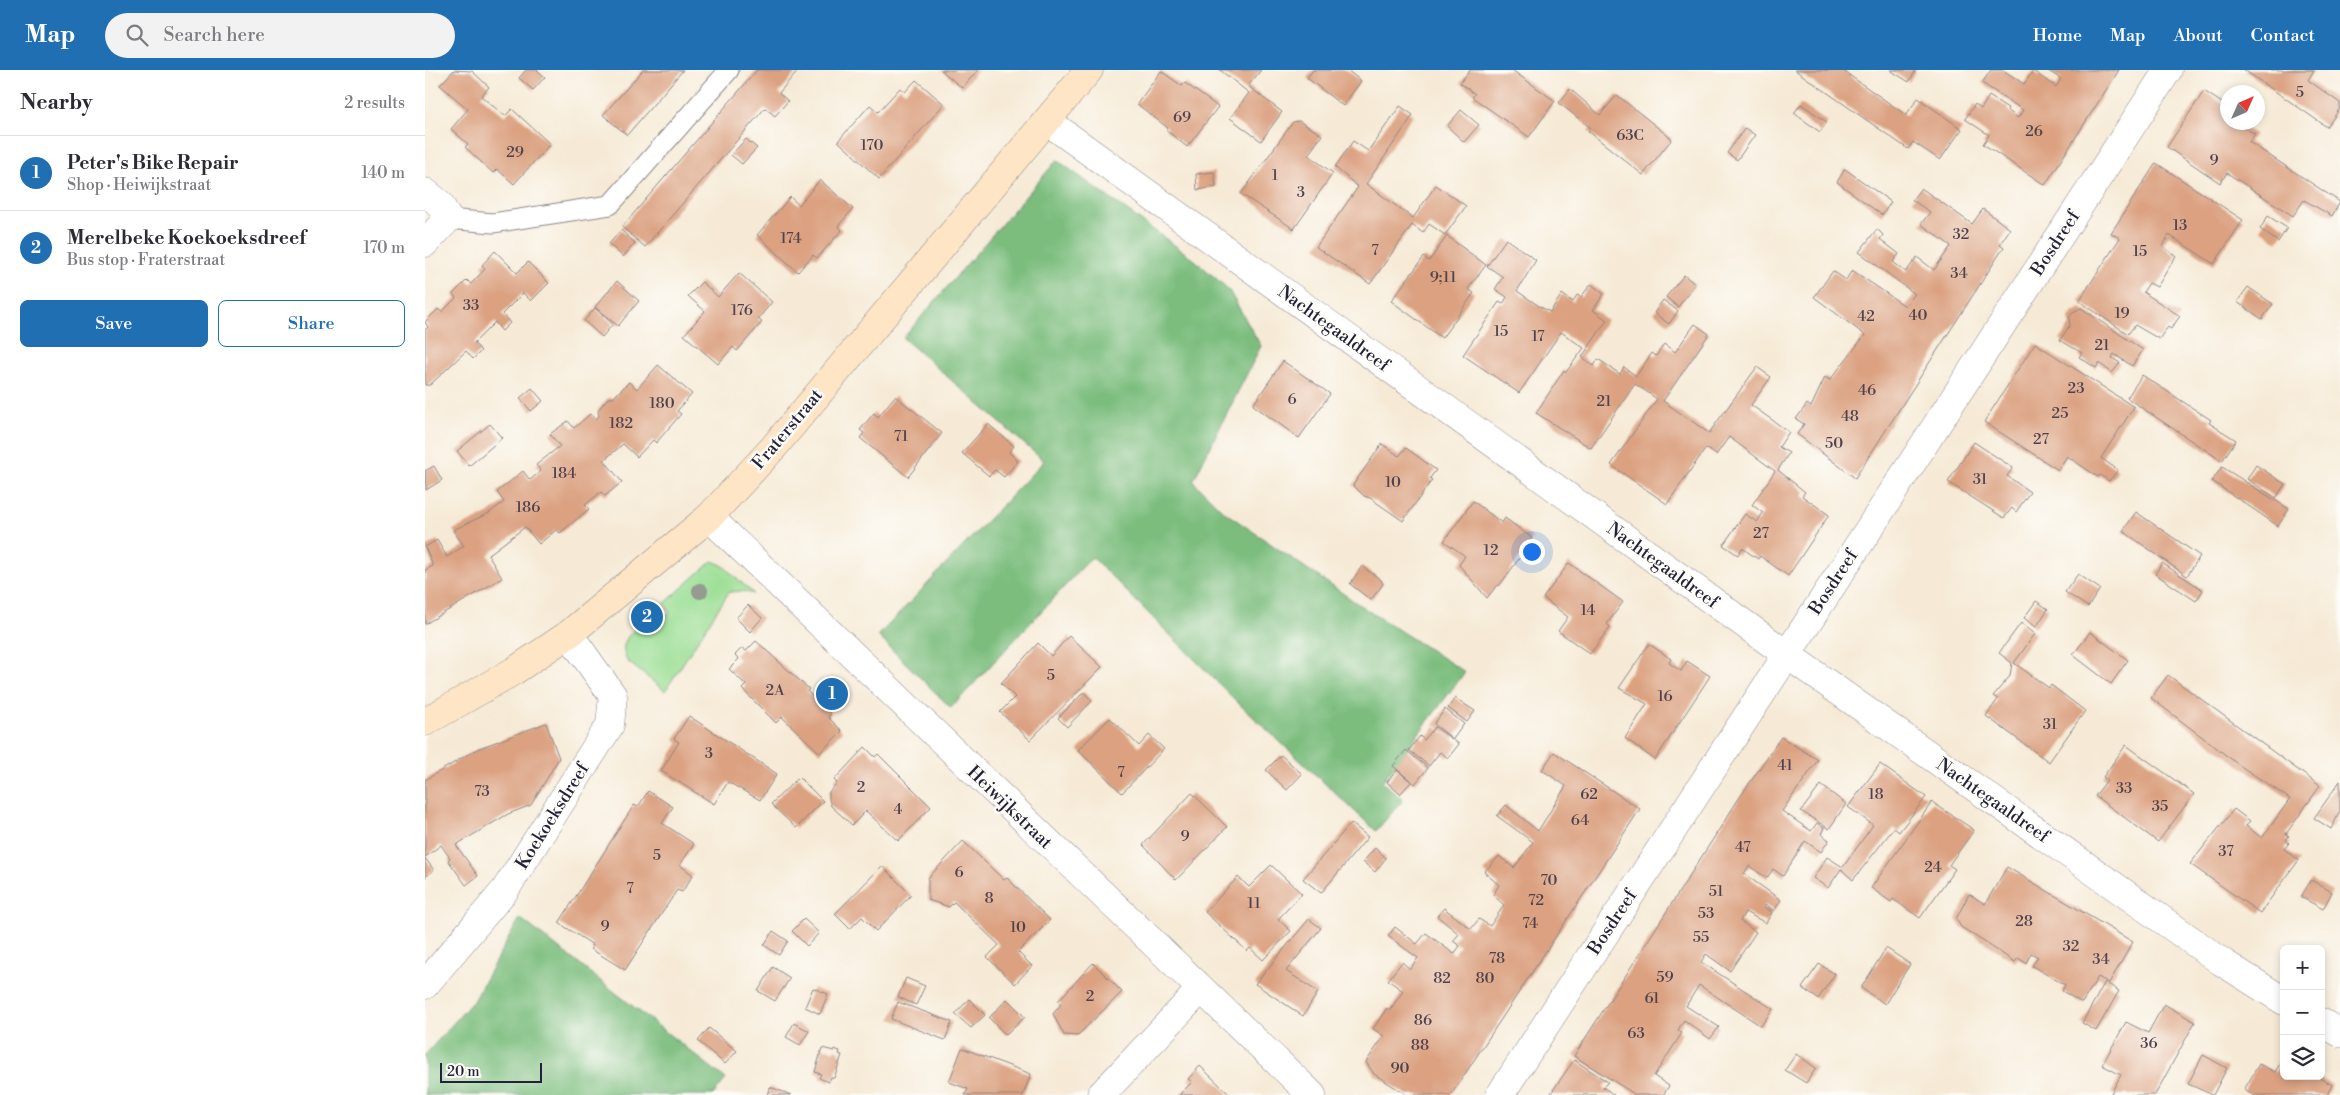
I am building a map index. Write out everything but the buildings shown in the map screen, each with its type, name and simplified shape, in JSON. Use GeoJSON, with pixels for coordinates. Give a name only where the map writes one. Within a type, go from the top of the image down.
{"type":"FeatureCollection","features":[{"type":"Feature","properties":{"kind":"street","name":"Fraterstraat"},"geometry":{"type":"LineString","coordinates":[[425,722],[514,671],[569,634],[709,517],[757,465],[1089,70]]}},
{"type":"Feature","properties":{"kind":"street","name":"Bosdreef"},"geometry":{"type":"LineString","coordinates":[[1500,1095],[2168,70]]}},
{"type":"Feature","properties":{"kind":"street","name":"Nachtegaaldreef"},"geometry":{"type":"LineString","coordinates":[[1047,121],[1786,654],[2222,962],[2280,998]]}},
{"type":"Feature","properties":{"kind":"street"},"geometry":{"type":"LineString","coordinates":[[425,192],[440,204],[448,219],[425,243]]}},
{"type":"Feature","properties":{"kind":"street","name":"Heiwijkstraat"},"geometry":{"type":"LineString","coordinates":[[709,517],[1200,990],[1312,1095]]}},
{"type":"Feature","properties":{"kind":"street","name":"Koekoeksdreef"},"geometry":{"type":"LineString","coordinates":[[425,985],[505,890],[610,725],[613,696],[569,634]]}},
{"type":"Feature","properties":{"kind":"street"},"geometry":{"type":"LineString","coordinates":[[1101,1095],[1200,990]]}},
{"type":"Feature","properties":{"kind":"street"},"geometry":{"type":"LineString","coordinates":[[2325,1024],[2340,1033]]}},
{"type":"Feature","properties":{"kind":"lane"},"geometry":{"type":"LineString","coordinates":[[448,219],[493,223],[610,206],[729,70]]}},
{"type":"Feature","properties":{"kind":"green space"},"geometry":{"type":"Polygon","coordinates":[[[1057,160],[1195,260],[1228,289],[1261,346],[1193,481],[1223,511],[1364,608],[1465,672],[1382,782],[1403,800],[1376,831],[1236,701],[1092,557],[951,708],[878,636],[1044,461],[903,338],[1057,160]]]}},
{"type":"Feature","properties":{"kind":"green space"},"geometry":{"type":"Polygon","coordinates":[[[712,561],[722,565],[754,594],[742,591],[729,592],[665,691],[627,661],[624,654],[625,641],[633,631],[650,617],[655,624],[670,612],[664,604],[712,561]]]}},
{"type":"Feature","properties":{"kind":"green space"},"geometry":{"type":"Polygon","coordinates":[[[520,918],[726,1079],[713,1095],[425,1095],[425,1055],[473,1001],[520,918]]]}},
{"type":"Feature","properties":{"kind":"place","name":"Merelbeke Koekoeksdreef"},"geometry":{"type":"Point","coordinates":[647,617]}},
{"type":"Feature","properties":{"kind":"place","name":"Peter's Bike Repair"},"geometry":{"type":"Point","coordinates":[832,694]}}]}
